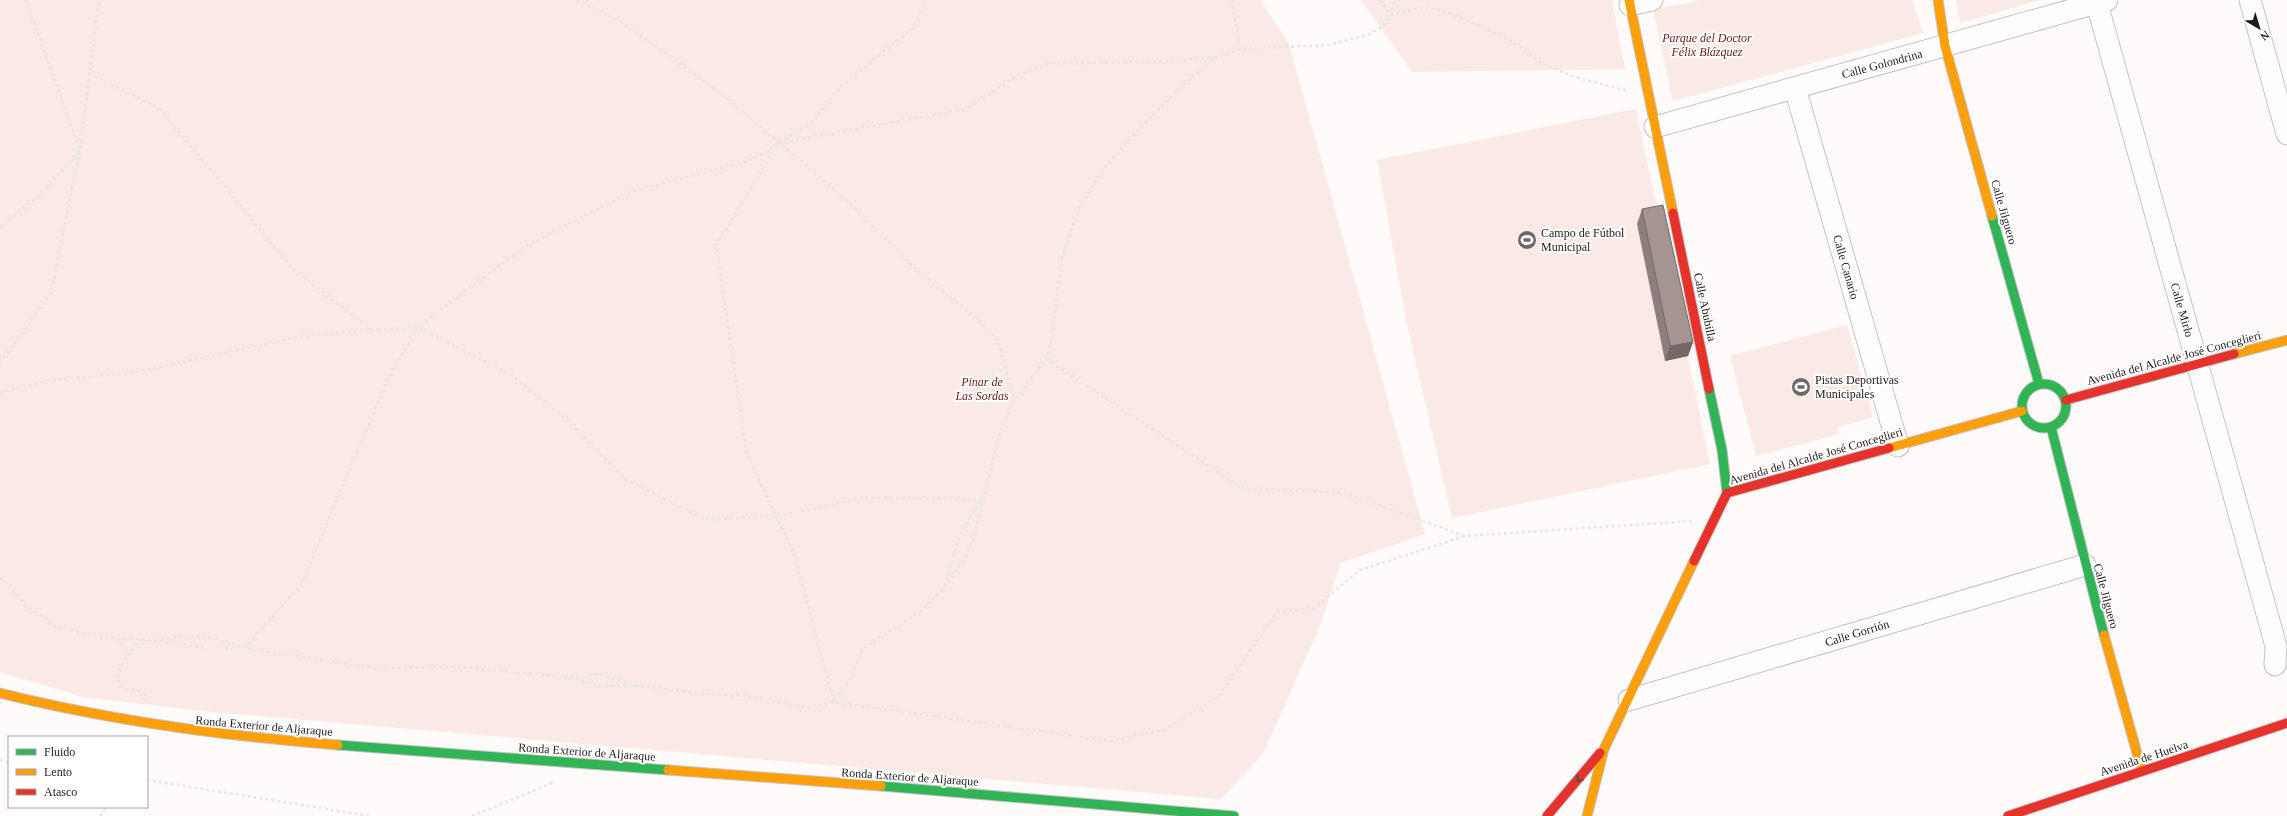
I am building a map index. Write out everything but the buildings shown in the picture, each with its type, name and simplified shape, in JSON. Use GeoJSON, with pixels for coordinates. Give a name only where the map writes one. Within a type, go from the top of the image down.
{"type":"FeatureCollection","features":[{"type":"Feature","properties":{"kind":"street"},"geometry":{"type":"LineString","coordinates":[[1630,2],[1652,0]]}},
{"type":"Feature","properties":{"kind":"street"},"geometry":{"type":"LineString","coordinates":[[1938,0],[1945,46]]}},
{"type":"Feature","properties":{"kind":"street"},"geometry":{"type":"LineString","coordinates":[[2250,0],[2287,134]]}},
{"type":"Feature","properties":{"kind":"street","name":"Calle Golondrina"},"geometry":{"type":"LineString","coordinates":[[1656,127],[2100,1]]}},
{"type":"Feature","properties":{"kind":"street","name":"Calle Mirlo"},"geometry":{"type":"LineString","coordinates":[[2100,1],[2197,364],[2276,646],[2275,665]]}},
{"type":"Feature","properties":{"kind":"street","name":"Calle Abubilla"},"geometry":{"type":"LineString","coordinates":[[1630,2],[1722,450],[1727,493]]}},
{"type":"Feature","properties":{"kind":"street"},"geometry":{"type":"LineString","coordinates":[[1930,13],[1945,46]]}},
{"type":"Feature","properties":{"kind":"street","name":"Calle Jilguero"},"geometry":{"type":"LineString","coordinates":[[1945,46],[2039,384]]}},
{"type":"Feature","properties":{"kind":"street","name":"Calle Canario"},"geometry":{"type":"LineString","coordinates":[[1795,88],[1898,446]]}},
{"type":"Feature","properties":{"kind":"street","name":"Avenida del Alcalde José Conceglieri"},"geometry":{"type":"LineString","coordinates":[[2066,400],[2287,340]]}},
{"type":"Feature","properties":{"kind":"street"},"geometry":{"type":"LineString","coordinates":[[2046,383],[2059,388],[2066,400],[2064,417],[2051,427],[2037,427],[2025,418],[2022,411],[2023,397],[2027,391],[2039,384],[2046,383]]}},
{"type":"Feature","properties":{"kind":"street","name":"Avenida del Alcalde José Conceglieri"},"geometry":{"type":"LineString","coordinates":[[1587,816],[1604,749],[1629,700],[1727,493],[2022,411]]}},
{"type":"Feature","properties":{"kind":"street","name":"Calle Jilguero"},"geometry":{"type":"LineString","coordinates":[[2051,427],[2085,565],[2142,771]]}},
{"type":"Feature","properties":{"kind":"street","name":"Calle Gorrión"},"geometry":{"type":"LineString","coordinates":[[1629,700],[2085,565]]}},
{"type":"Feature","properties":{"kind":"street","name":"Ronda Exterior de Aljaraque"},"geometry":{"type":"LineString","coordinates":[[0,693],[58,708],[142,725],[263,739],[1058,800],[1176,812],[1214,813],[1234,816]]}},
{"type":"Feature","properties":{"kind":"street","name":"Avenida de Huelva"},"geometry":{"type":"LineString","coordinates":[[2008,816],[2287,723]]}},
{"type":"Feature","properties":{"kind":"street","name":"Avenida del Alcalde José Conceglieri"},"geometry":{"type":"LineString","coordinates":[[1547,816],[1604,749]]}},
{"type":"Feature","properties":{"kind":"street","name":"Ronda Exterior de Aljaraque"},"geometry":{"type":"LineString","coordinates":[[1176,812],[1189,816]]}},
{"type":"Feature","properties":{"kind":"path"},"geometry":{"type":"LineString","coordinates":[[26,0],[80,150]]}},
{"type":"Feature","properties":{"kind":"path"},"geometry":{"type":"LineString","coordinates":[[0,363],[51,293],[80,150],[89,73],[100,0]]}},
{"type":"Feature","properties":{"kind":"path"},"geometry":{"type":"LineString","coordinates":[[577,0],[620,21],[719,92],[845,199],[922,275],[975,317],[999,343],[1014,401]]}},
{"type":"Feature","properties":{"kind":"path"},"geometry":{"type":"LineString","coordinates":[[244,648],[301,584],[388,379],[418,327],[524,247],[623,196],[751,160],[814,121],[843,84],[913,28],[925,5],[924,0]]}},
{"type":"Feature","properties":{"kind":"path"},"geometry":{"type":"LineString","coordinates":[[1232,0],[1240,49]]}},
{"type":"Feature","properties":{"kind":"path"},"geometry":{"type":"LineString","coordinates":[[1380,0],[1391,15]]}},
{"type":"Feature","properties":{"kind":"path"},"geometry":{"type":"LineString","coordinates":[[834,702],[794,554],[747,454],[716,245],[779,143],[966,109],[1020,74],[1049,64],[1164,61],[1216,57],[1240,49],[1328,46],[1367,35],[1382,27],[1391,15],[1395,0]]}},
{"type":"Feature","properties":{"kind":"path"},"geometry":{"type":"LineString","coordinates":[[1391,15],[1412,9],[1430,8],[1447,12],[1508,39],[1545,65],[1575,77],[1634,93]]}},
{"type":"Feature","properties":{"kind":"path"},"geometry":{"type":"LineString","coordinates":[[834,702],[851,678],[862,649],[921,611],[945,588],[964,560],[970,547],[981,500],[1000,432],[1014,401],[1046,359],[1052,338],[1062,257],[1078,210],[1104,169],[1138,130],[1185,83],[1216,57]]}},
{"type":"Feature","properties":{"kind":"path"},"geometry":{"type":"LineString","coordinates":[[89,73],[160,109],[293,269],[372,330]]}},
{"type":"Feature","properties":{"kind":"path"},"geometry":{"type":"LineString","coordinates":[[0,228],[44,191],[80,150]]}},
{"type":"Feature","properties":{"kind":"path"},"geometry":{"type":"LineString","coordinates":[[0,393],[45,381],[142,371],[301,336],[418,327],[511,376],[566,419],[626,480],[708,520],[776,516],[866,496],[981,500]]}},
{"type":"Feature","properties":{"kind":"path"},"geometry":{"type":"LineString","coordinates":[[1046,359],[1242,488],[1344,493],[1465,536]]}},
{"type":"Feature","properties":{"kind":"path"},"geometry":{"type":"LineString","coordinates":[[945,588],[958,538],[981,500]]}},
{"type":"Feature","properties":{"kind":"path"},"geometry":{"type":"LineString","coordinates":[[0,577],[26,605],[56,626],[97,637],[153,640],[183,646],[244,648],[373,668],[465,666],[564,677],[601,686],[631,685],[705,694],[745,696],[810,708],[834,702],[1111,741],[1164,730],[1218,697],[1277,612],[1314,608],[1360,570],[1465,536],[1714,520]]}},
{"type":"Feature","properties":{"kind":"path"},"geometry":{"type":"LineString","coordinates":[[153,640],[198,635],[223,640],[244,648]]}},
{"type":"Feature","properties":{"kind":"path"},"geometry":{"type":"LineString","coordinates":[[118,637],[128,655]]}},
{"type":"Feature","properties":{"kind":"path"},"geometry":{"type":"LineString","coordinates":[[142,639],[128,655],[118,676],[118,682],[122,686],[139,691],[144,695],[146,706]]}},
{"type":"Feature","properties":{"kind":"path"},"geometry":{"type":"LineString","coordinates":[[564,677],[600,674],[631,685]]}},
{"type":"Feature","properties":{"kind":"path"},"geometry":{"type":"LineString","coordinates":[[148,780],[370,816]]}},
{"type":"Feature","properties":{"kind":"path"},"geometry":{"type":"LineString","coordinates":[[472,816],[561,780]]}},
{"type":"Feature","properties":{"kind":"path"},"geometry":{"type":"LineString","coordinates":[[100,816],[106,808]]}},
{"type":"Feature","properties":{"kind":"green space","name":"Pinar de Las Sordas"},"geometry":{"type":"Polygon","coordinates":[[[0,0],[1260,0],[1289,44],[1425,534],[1341,563],[1319,628],[1263,754],[1221,799],[202,711],[83,697],[0,672],[0,0]]]}},
{"type":"Feature","properties":{"kind":"green space"},"geometry":{"type":"Polygon","coordinates":[[[1361,0],[1612,0],[1625,69],[1412,72],[1361,0]]]}},
{"type":"Feature","properties":{"kind":"green space","name":"Parque del Doctor Félix Blázquez"},"geometry":{"type":"Polygon","coordinates":[[[1702,0],[1912,0],[1923,33],[1673,101],[1653,10],[1702,0]]]}},
{"type":"Feature","properties":{"kind":"green space"},"geometry":{"type":"Polygon","coordinates":[[[1956,0],[2040,0],[1960,23],[1956,0]]]}},
{"type":"Feature","properties":{"kind":"green space","name":"Campo de Fútbol Municipal"},"geometry":{"type":"Polygon","coordinates":[[[1636,109],[1710,464],[1452,518],[1406,320],[1377,160],[1636,109]]]}},
{"type":"Feature","properties":{"kind":"green space","name":"Pistas Deportivas Municipales"},"geometry":{"type":"Polygon","coordinates":[[[1847,325],[1873,417],[1838,427],[1839,434],[1756,456],[1730,356],[1847,325]]]}},
{"type":"Feature","properties":{"kind":"traffic: fast"},"geometry":{"type":"LineString","coordinates":[[1992,216],[2039,384]]}},
{"type":"Feature","properties":{"kind":"traffic: fast"},"geometry":{"type":"LineString","coordinates":[[2040,384],[2048,384],[2053,385],[2060,390],[2065,397],[2066,406],[2065,415],[2060,422],[2053,427],[2040,428],[2032,425],[2025,418],[2022,410],[2022,402],[2025,394],[2032,387],[2040,384]]}},
{"type":"Feature","properties":{"kind":"traffic: fast"},"geometry":{"type":"LineString","coordinates":[[1709,389],[1722,450],[1727,493]]}},
{"type":"Feature","properties":{"kind":"traffic: fast"},"geometry":{"type":"LineString","coordinates":[[2051,427],[2104,635]]}},
{"type":"Feature","properties":{"kind":"traffic: fast"},"geometry":{"type":"LineString","coordinates":[[338,745],[668,770]]}},
{"type":"Feature","properties":{"kind":"traffic: fast"},"geometry":{"type":"LineString","coordinates":[[881,786],[1234,816]]}},
{"type":"Feature","properties":{"kind":"traffic: slow"},"geometry":{"type":"LineString","coordinates":[[1629,0],[1673,213]]}},
{"type":"Feature","properties":{"kind":"traffic: slow"},"geometry":{"type":"LineString","coordinates":[[1938,0],[1945,46],[1992,216]]}},
{"type":"Feature","properties":{"kind":"traffic: slow"},"geometry":{"type":"LineString","coordinates":[[2234,354],[2287,340]]}},
{"type":"Feature","properties":{"kind":"traffic: slow"},"geometry":{"type":"LineString","coordinates":[[1889,448],[2022,411]]}},
{"type":"Feature","properties":{"kind":"traffic: slow"},"geometry":{"type":"LineString","coordinates":[[1587,816],[1604,749],[1694,561]]}},
{"type":"Feature","properties":{"kind":"traffic: slow"},"geometry":{"type":"LineString","coordinates":[[2104,635],[2142,771]]}},
{"type":"Feature","properties":{"kind":"traffic: slow"},"geometry":{"type":"LineString","coordinates":[[0,693],[84,712],[168,726],[253,737],[338,745]]}},
{"type":"Feature","properties":{"kind":"traffic: slow"},"geometry":{"type":"LineString","coordinates":[[668,770],[881,786]]}},
{"type":"Feature","properties":{"kind":"traffic: jam"},"geometry":{"type":"LineString","coordinates":[[1673,213],[1709,389]]}},
{"type":"Feature","properties":{"kind":"traffic: jam"},"geometry":{"type":"LineString","coordinates":[[2066,400],[2234,354]]}},
{"type":"Feature","properties":{"kind":"traffic: jam"},"geometry":{"type":"LineString","coordinates":[[1694,561],[1727,493],[1889,448]]}},
{"type":"Feature","properties":{"kind":"traffic: jam"},"geometry":{"type":"LineString","coordinates":[[2008,816],[2287,723]]}},
{"type":"Feature","properties":{"kind":"traffic: jam"},"geometry":{"type":"LineString","coordinates":[[1547,816],[1600,753]]}},
{"type":"Feature","properties":{"kind":"place","name":"Campo de Fútbol Municipal"},"geometry":{"type":"Point","coordinates":[1527,240]}},
{"type":"Feature","properties":{"kind":"place","name":"Pistas Deportivas Municipales"},"geometry":{"type":"Point","coordinates":[1801,387]}}]}
